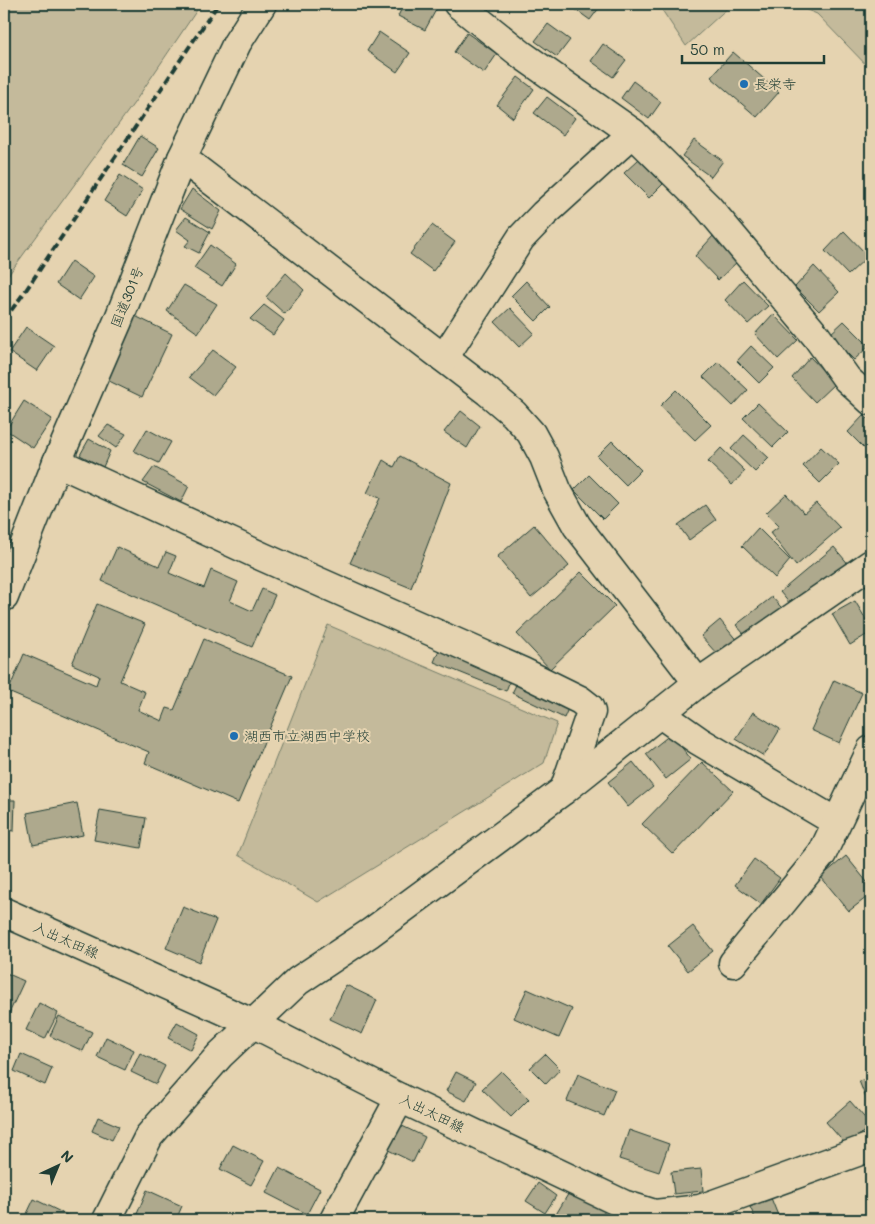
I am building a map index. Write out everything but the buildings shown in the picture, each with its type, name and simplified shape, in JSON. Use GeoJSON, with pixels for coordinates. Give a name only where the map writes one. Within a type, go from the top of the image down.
{"type":"FeatureCollection","features":[{"type":"Feature","properties":{"kind":"main road","name":"国道301号"},"geometry":{"type":"LineString","coordinates":[[4,597],[57,462],[118,321],[182,158],[237,43],[262,4]]}},
{"type":"Feature","properties":{"kind":"main road"},"geometry":{"type":"LineString","coordinates":[[458,4],[522,56],[633,133],[708,207],[817,337],[847,379],[871,401]]}},
{"type":"Feature","properties":{"kind":"main road"},"geometry":{"type":"LineString","coordinates":[[444,358],[521,238],[544,214],[633,133]]}},
{"type":"Feature","properties":{"kind":"main road"},"geometry":{"type":"LineString","coordinates":[[182,158],[444,358],[514,414],[531,433],[544,457],[557,490],[577,526],[698,683]]}},
{"type":"Feature","properties":{"kind":"main road"},"geometry":{"type":"LineString","coordinates":[[57,462],[272,561],[523,672],[580,700],[589,707],[591,712],[564,790]]}},
{"type":"Feature","properties":{"kind":"main road"},"geometry":{"type":"LineString","coordinates":[[107,1220],[149,1136],[220,1055],[298,981],[370,934],[564,790],[698,683],[871,564]]}},
{"type":"Feature","properties":{"kind":"main road"},"geometry":{"type":"LineString","coordinates":[[659,713],[699,741],[836,822]]}},
{"type":"Feature","properties":{"kind":"main road"},"geometry":{"type":"LineString","coordinates":[[733,963],[822,854],[871,750]]}},
{"type":"Feature","properties":{"kind":"main road","name":"入出太田線"},"geometry":{"type":"LineString","coordinates":[[4,912],[252,1023],[400,1098],[623,1204],[655,1214],[700,1209],[871,1147]]}},
{"type":"Feature","properties":{"kind":"main road"},"geometry":{"type":"LineString","coordinates":[[334,1220],[400,1098]]}},
{"type":"Feature","properties":{"kind":"shaded area"},"geometry":{"type":"Polygon","coordinates":[[[4,4],[201,4],[134,103],[4,281],[4,4]]]}},
{"type":"Feature","properties":{"kind":"shaded area"},"geometry":{"type":"Polygon","coordinates":[[[658,4],[732,4],[686,46],[658,4]]]}},
{"type":"Feature","properties":{"kind":"shaded area"},"geometry":{"type":"Polygon","coordinates":[[[792,4],[871,4],[871,70],[817,14],[792,4]]]}},
{"type":"Feature","properties":{"kind":"shaded area"},"geometry":{"type":"Polygon","coordinates":[[[328,625],[557,723],[544,763],[318,902],[238,855],[328,625]]]}},
{"type":"Feature","properties":{"kind":"railway"},"geometry":{"type":"LineString","coordinates":[[4,320],[218,4]]}},
{"type":"Feature","properties":{"kind":"place","name":"長栄寺"},"geometry":{"type":"Point","coordinates":[744,84]}},
{"type":"Feature","properties":{"kind":"place","name":"湖西市立湖西中学校"},"geometry":{"type":"Point","coordinates":[234,736]}}]}
